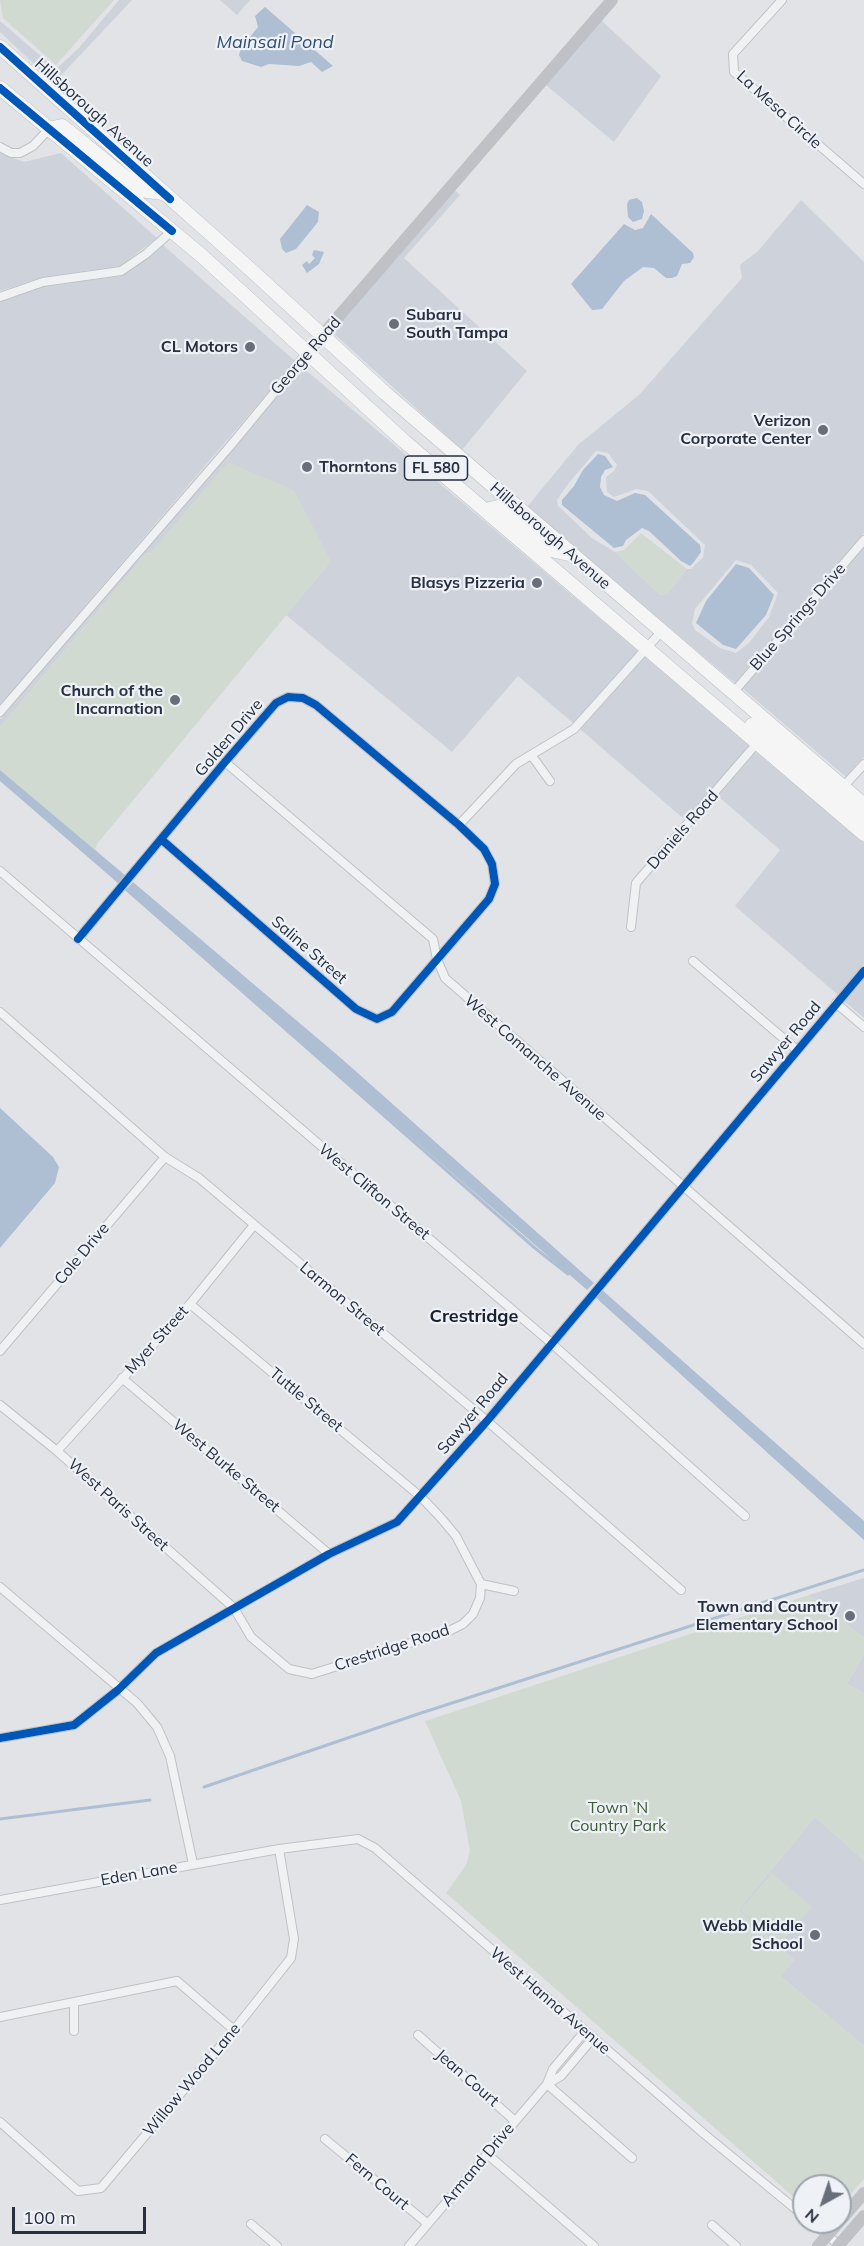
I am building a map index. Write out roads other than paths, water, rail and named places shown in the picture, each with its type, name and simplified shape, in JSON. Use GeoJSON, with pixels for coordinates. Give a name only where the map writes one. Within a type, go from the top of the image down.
{"type":"FeatureCollection","features":[{"type":"Feature","properties":{"kind":"main road"},"geometry":{"type":"LineString","coordinates":[[0,40],[12,56]]}},
{"type":"Feature","properties":{"kind":"main road","name":"Hillsborough Avenue"},"geometry":{"type":"LineString","coordinates":[[0,46],[250,269],[321,337],[732,694],[864,805]]}},
{"type":"Feature","properties":{"kind":"main road","name":"Hillsborough Avenue"},"geometry":{"type":"LineString","coordinates":[[0,88],[172,231],[392,430],[864,834]]}},
{"type":"Feature","properties":{"kind":"main road"},"geometry":{"type":"LineString","coordinates":[[49,129],[62,126],[141,190],[163,193]]}},
{"type":"Feature","properties":{"kind":"main road"},"geometry":{"type":"LineString","coordinates":[[486,510],[498,507],[547,549],[571,555]]}},
{"type":"Feature","properties":{"kind":"main road"},"geometry":{"type":"LineString","coordinates":[[732,720],[753,726],[820,782],[843,787]]}},
{"type":"Feature","properties":{"kind":"main road"},"geometry":{"type":"LineString","coordinates":[[813,791],[835,795],[864,818]]}},
{"type":"Feature","properties":{"kind":"street","name":"George Road"},"geometry":{"type":"LineString","coordinates":[[0,712],[612,0]]}},
{"type":"Feature","properties":{"kind":"street","name":"La Mesa Circle"},"geometry":{"type":"LineString","coordinates":[[782,0],[733,54],[734,72],[864,184]]}},
{"type":"Feature","properties":{"kind":"street"},"geometry":{"type":"LineString","coordinates":[[0,147],[11,153],[20,153],[33,146],[49,129]]}},
{"type":"Feature","properties":{"kind":"street"},"geometry":{"type":"LineString","coordinates":[[0,297],[43,282],[121,271],[146,254],[172,231]]}},
{"type":"Feature","properties":{"kind":"street","name":"Blue Springs Drive"},"geometry":{"type":"LineString","coordinates":[[732,694],[864,540]]}},
{"type":"Feature","properties":{"kind":"street"},"geometry":{"type":"LineString","coordinates":[[459,825],[516,764],[574,729],[661,632]]}},
{"type":"Feature","properties":{"kind":"street","name":"Golden Drive"},"geometry":{"type":"LineString","coordinates":[[78,939],[276,703],[288,697],[303,698],[316,705],[459,825],[484,849],[492,864],[495,884],[489,898],[437,959]]}},
{"type":"Feature","properties":{"kind":"street","name":"Daniels Road"},"geometry":{"type":"LineString","coordinates":[[631,927],[636,883],[758,742]]}},
{"type":"Feature","properties":{"kind":"street"},"geometry":{"type":"LineString","coordinates":[[532,756],[550,781]]}},
{"type":"Feature","properties":{"kind":"street","name":"West Comanche Avenue"},"geometry":{"type":"LineString","coordinates":[[225,762],[433,939],[437,959],[445,978],[681,1187],[864,1344]]}},
{"type":"Feature","properties":{"kind":"street"},"geometry":{"type":"LineString","coordinates":[[843,787],[864,764]]}},
{"type":"Feature","properties":{"kind":"street","name":"Saline Street"},"geometry":{"type":"LineString","coordinates":[[162,840],[356,1009],[377,1019],[392,1012],[437,959]]}},
{"type":"Feature","properties":{"kind":"street","name":"West Clifton Street"},"geometry":{"type":"LineString","coordinates":[[0,872],[550,1342],[745,1516]]}},
{"type":"Feature","properties":{"kind":"street"},"geometry":{"type":"LineString","coordinates":[[693,961],[797,1050]]}},
{"type":"Feature","properties":{"kind":"street","name":"Sawyer Road"},"geometry":{"type":"LineString","coordinates":[[0,1738],[74,1725],[118,1690],[156,1653],[329,1554],[397,1522],[487,1421],[550,1342],[864,971]]}},
{"type":"Feature","properties":{"kind":"street"},"geometry":{"type":"LineString","coordinates":[[836,1003],[864,1027]]}},
{"type":"Feature","properties":{"kind":"street","name":"Larmon Street"},"geometry":{"type":"LineString","coordinates":[[0,1012],[165,1157],[199,1178],[487,1421],[681,1590]]}},
{"type":"Feature","properties":{"kind":"street","name":"Cole Drive"},"geometry":{"type":"LineString","coordinates":[[0,1351],[165,1157]]}},
{"type":"Feature","properties":{"kind":"street","name":"Myer Street"},"geometry":{"type":"LineString","coordinates":[[57,1451],[190,1304],[254,1225]]}},
{"type":"Feature","properties":{"kind":"street","name":"Tuttle Street"},"geometry":{"type":"LineString","coordinates":[[190,1304],[421,1497]]}},
{"type":"Feature","properties":{"kind":"street","name":"West Burke Street"},"geometry":{"type":"LineString","coordinates":[[122,1378],[329,1554]]}},
{"type":"Feature","properties":{"kind":"street","name":"West Paris Street"},"geometry":{"type":"LineString","coordinates":[[0,1405],[57,1451],[234,1608]]}},
{"type":"Feature","properties":{"kind":"street"},"geometry":{"type":"LineString","coordinates":[[421,1497],[456,1536],[481,1584],[514,1592]]}},
{"type":"Feature","properties":{"kind":"street","name":"Crestridge Road"},"geometry":{"type":"LineString","coordinates":[[234,1608],[251,1637],[270,1654],[289,1669],[312,1674],[463,1624],[473,1614],[480,1598],[481,1584]]}},
{"type":"Feature","properties":{"kind":"street"},"geometry":{"type":"LineString","coordinates":[[0,1587],[137,1704],[157,1727],[170,1756],[193,1864]]}},
{"type":"Feature","properties":{"kind":"street","name":"West Hanna Avenue"},"geometry":{"type":"LineString","coordinates":[[279,1849],[358,1839],[375,1848],[585,2031],[792,2206]]}},
{"type":"Feature","properties":{"kind":"street","name":"Eden Lane"},"geometry":{"type":"LineString","coordinates":[[0,1899],[279,1849]]}},
{"type":"Feature","properties":{"kind":"street","name":"Willow Wood Lane"},"geometry":{"type":"LineString","coordinates":[[0,2122],[78,2191],[101,2188],[234,2030],[291,1958],[294,1939],[279,1849]]}},
{"type":"Feature","properties":{"kind":"street"},"geometry":{"type":"LineString","coordinates":[[0,2017],[177,1982],[234,2030]]}},
{"type":"Feature","properties":{"kind":"street"},"geometry":{"type":"LineString","coordinates":[[74,2004],[74,2031]]}},
{"type":"Feature","properties":{"kind":"street","name":"Armand Drive"},"geometry":{"type":"LineString","coordinates":[[410,2246],[547,2084],[553,2069],[585,2031]]}},
{"type":"Feature","properties":{"kind":"street","name":"Jean Court"},"geometry":{"type":"LineString","coordinates":[[418,2035],[516,2121]]}},
{"type":"Feature","properties":{"kind":"street","name":"Armand Drive"},"geometry":{"type":"LineString","coordinates":[[547,2084],[561,2076],[594,2038]]}},
{"type":"Feature","properties":{"kind":"street"},"geometry":{"type":"LineString","coordinates":[[547,2084],[632,2158]]}},
{"type":"Feature","properties":{"kind":"street","name":"Fern Court"},"geometry":{"type":"LineString","coordinates":[[326,2139],[428,2224]]}},
{"type":"Feature","properties":{"kind":"street"},"geometry":{"type":"LineString","coordinates":[[487,2154],[594,2246]]}},
{"type":"Feature","properties":{"kind":"street"},"geometry":{"type":"LineString","coordinates":[[852,2206],[864,2193]]}},
{"type":"Feature","properties":{"kind":"street"},"geometry":{"type":"LineString","coordinates":[[818,2246],[827,2235],[839,2246],[864,2216]]}},
{"type":"Feature","properties":{"kind":"street"},"geometry":{"type":"LineString","coordinates":[[251,2224],[277,2246]]}},
{"type":"Feature","properties":{"kind":"street"},"geometry":{"type":"LineString","coordinates":[[712,2225],[736,2246]]}},
{"type":"Feature","properties":{"kind":"water","name":"Mainsail Pond"},"geometry":{"type":"Polygon","coordinates":[[[265,7],[333,66],[322,72],[311,62],[299,66],[269,64],[261,67],[242,61],[239,55],[241,48],[258,27],[255,16],[265,7]]]}},
{"type":"Feature","properties":{"kind":"water"},"geometry":{"type":"Polygon","coordinates":[[[637,198],[642,202],[644,211],[642,219],[633,222],[628,217],[627,204],[629,200],[637,198]]]}},
{"type":"Feature","properties":{"kind":"water"},"geometry":{"type":"Polygon","coordinates":[[[307,205],[319,212],[318,222],[296,249],[286,253],[282,249],[280,239],[307,205]]]}},
{"type":"Feature","properties":{"kind":"water"},"geometry":{"type":"Polygon","coordinates":[[[651,214],[693,253],[694,257],[690,263],[682,264],[677,276],[672,278],[666,278],[654,268],[643,267],[624,281],[602,309],[592,310],[571,284],[624,224],[635,230],[643,228],[651,214]]]}},
{"type":"Feature","properties":{"kind":"water"},"geometry":{"type":"Polygon","coordinates":[[[314,250],[324,252],[319,264],[307,273],[302,265],[307,261],[309,264],[315,258],[312,255],[314,250]]]}},
{"type":"Feature","properties":{"kind":"water"},"geometry":{"type":"Polygon","coordinates":[[[598,454],[605,456],[613,467],[605,470],[601,477],[600,487],[604,495],[617,501],[635,493],[645,495],[700,545],[701,552],[690,566],[681,561],[649,531],[642,528],[626,540],[623,546],[614,548],[562,505],[562,500],[574,486],[583,470],[598,454]]]}},
{"type":"Feature","properties":{"kind":"water"},"geometry":{"type":"Polygon","coordinates":[[[736,564],[749,568],[774,595],[766,615],[736,649],[723,645],[696,623],[706,601],[736,564]]]}},
{"type":"Feature","properties":{"kind":"water"},"geometry":{"type":"Polygon","coordinates":[[[0,770],[126,876],[119,884],[0,781],[0,770]]]}},
{"type":"Feature","properties":{"kind":"water"},"geometry":{"type":"Polygon","coordinates":[[[133,882],[342,1059],[594,1283],[587,1290],[126,890],[133,882]]]}},
{"type":"Feature","properties":{"kind":"water"},"geometry":{"type":"Polygon","coordinates":[[[0,1108],[53,1157],[59,1167],[55,1183],[0,1248],[0,1108]]]}},
{"type":"Feature","properties":{"kind":"water"},"geometry":{"type":"Polygon","coordinates":[[[601,1289],[864,1521],[864,1540],[594,1296],[601,1289]]]}},
{"type":"Feature","properties":{"kind":"waterway"},"geometry":{"type":"LineString","coordinates":[[126,889],[536,1249],[568,1274]]}},
{"type":"Feature","properties":{"kind":"waterway"},"geometry":{"type":"LineString","coordinates":[[204,1787],[418,1714],[864,1570]]}},
{"type":"Feature","properties":{"kind":"waterway"},"geometry":{"type":"LineString","coordinates":[[0,1819],[150,1800]]}},
{"type":"Feature","properties":{"kind":"place","name":"Subaru South Tampa"},"geometry":{"type":"Point","coordinates":[394,324]}},
{"type":"Feature","properties":{"kind":"place","name":"CL Motors"},"geometry":{"type":"Point","coordinates":[250,347]}},
{"type":"Feature","properties":{"kind":"place","name":"Verizon Corporate Center"},"geometry":{"type":"Point","coordinates":[823,430]}},
{"type":"Feature","properties":{"kind":"place","name":"Thorntons"},"geometry":{"type":"Point","coordinates":[307,467]}},
{"type":"Feature","properties":{"kind":"place","name":"Blasys Pizzeria"},"geometry":{"type":"Point","coordinates":[537,583]}},
{"type":"Feature","properties":{"kind":"place","name":"Church of the Incarnation"},"geometry":{"type":"Point","coordinates":[175,700]}},
{"type":"Feature","properties":{"kind":"place","name":"Town and Country Elementary School"},"geometry":{"type":"Point","coordinates":[850,1616]}},
{"type":"Feature","properties":{"kind":"place","name":"Webb Middle School"},"geometry":{"type":"Point","coordinates":[815,1935]}},
{"type":"Feature","properties":{"kind":"district","name":"Crestridge"},"geometry":{"type":"Point","coordinates":[474,1317]}},
{"type":"Feature","properties":{"kind":"park label","name":"Town ’N Country Park"},"geometry":{"type":"Point","coordinates":[618,1817]}}]}
